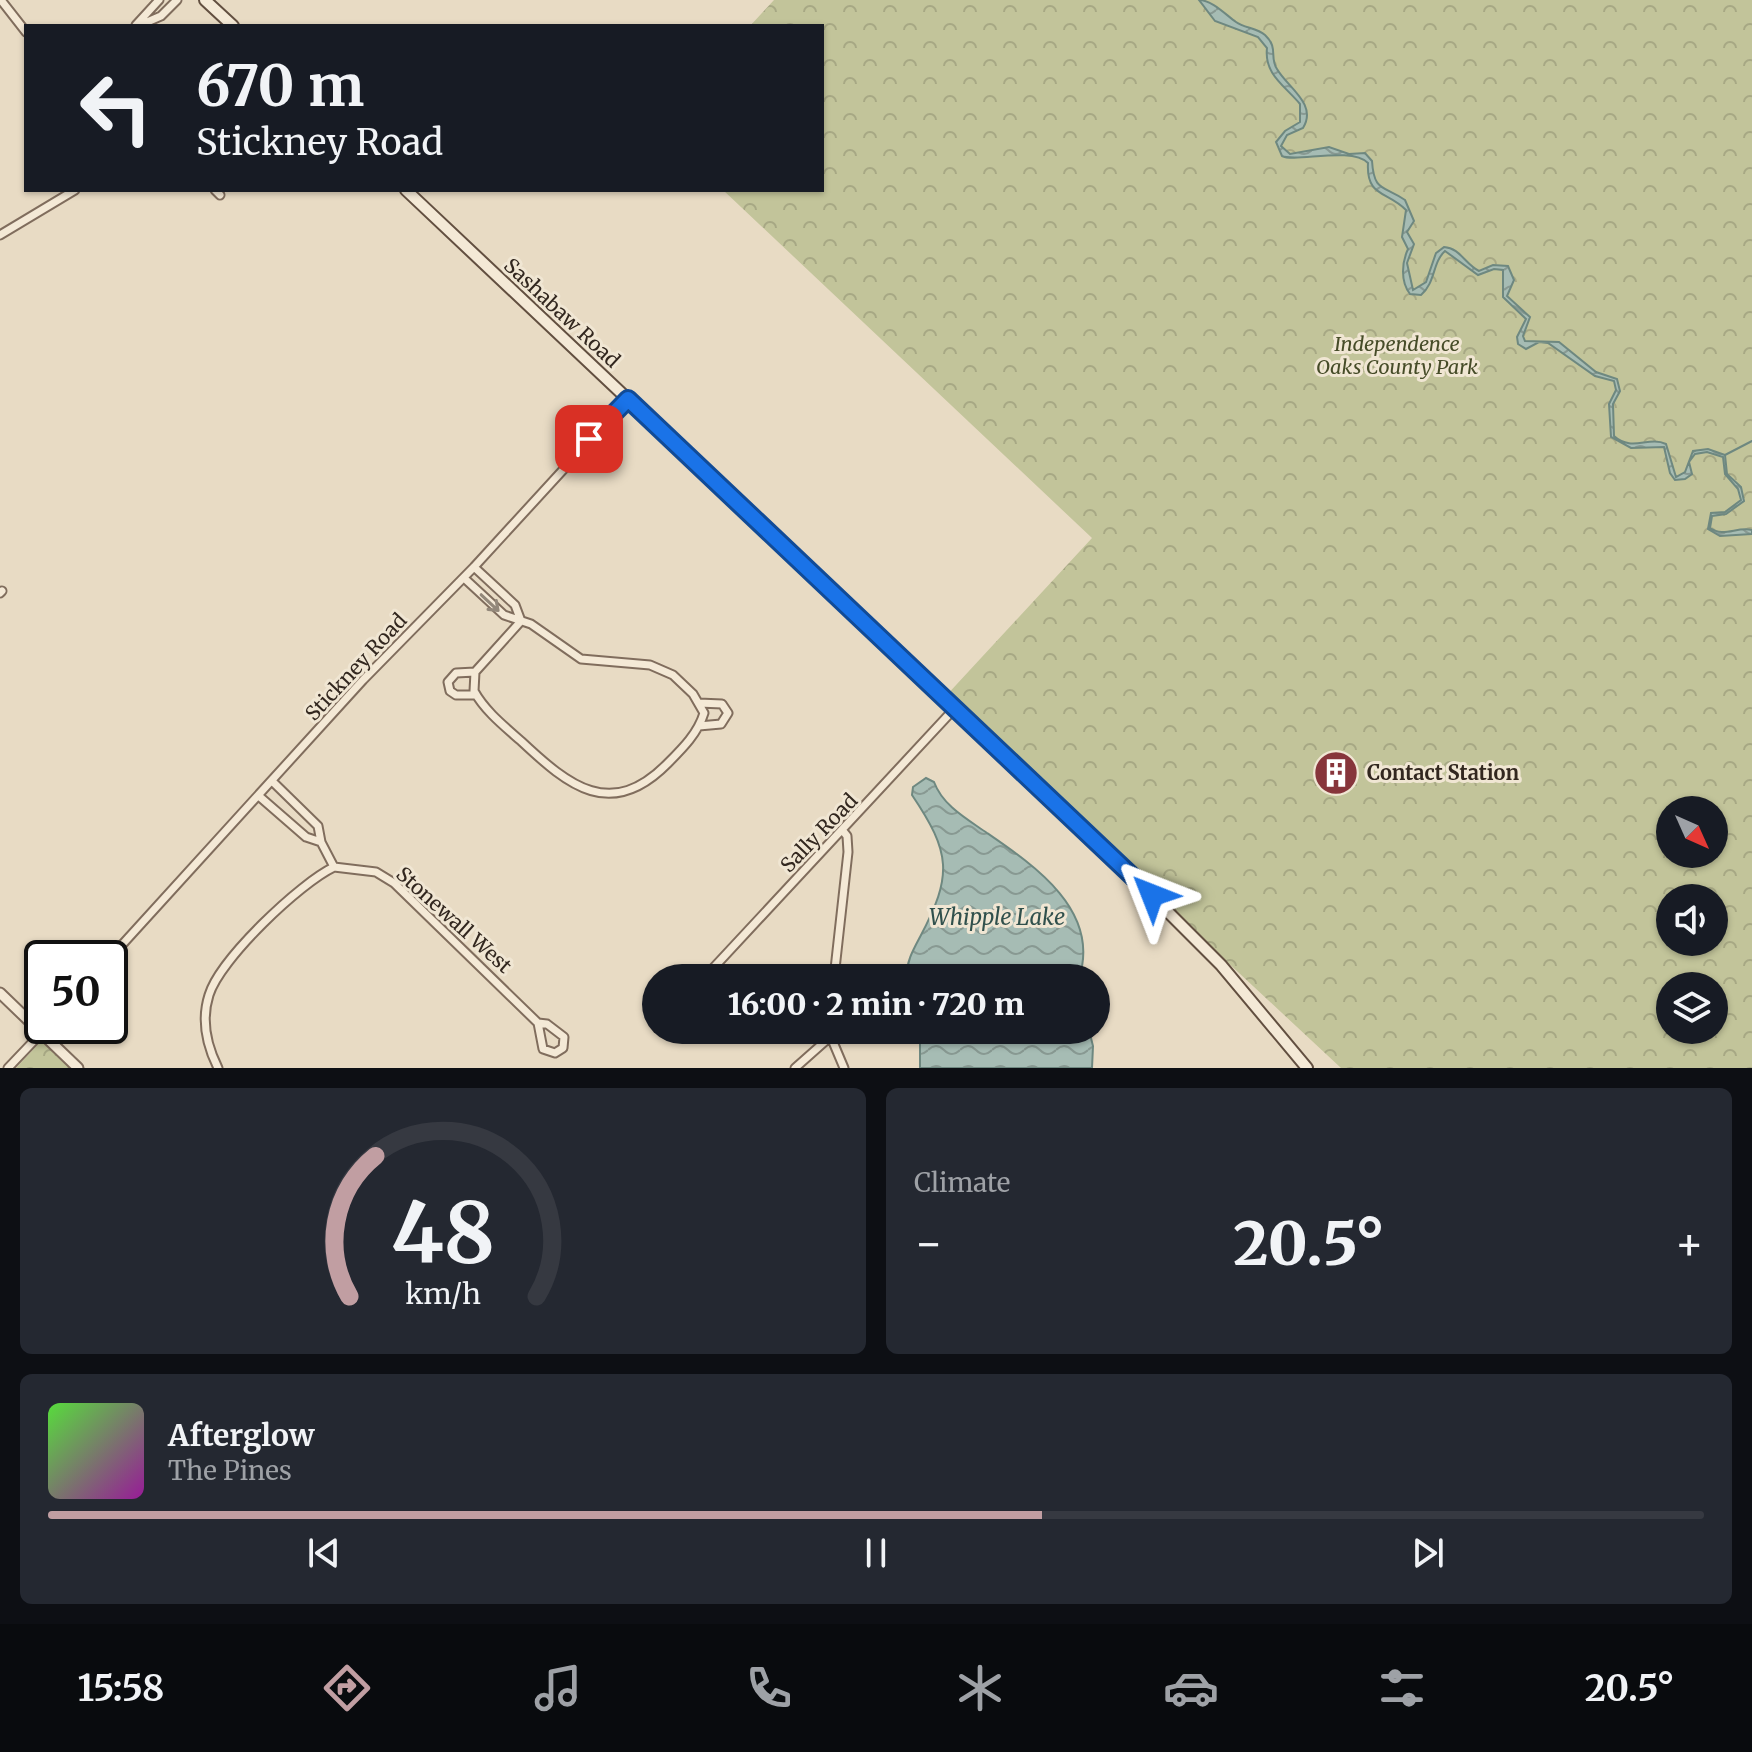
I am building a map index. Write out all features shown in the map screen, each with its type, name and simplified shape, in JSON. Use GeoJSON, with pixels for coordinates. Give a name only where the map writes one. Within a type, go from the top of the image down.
{"type":"FeatureCollection","features":[{"type":"Feature","properties":{"kind":"main road"},"geometry":{"type":"LineString","coordinates":[[205,0],[231,24]]}},
{"type":"Feature","properties":{"kind":"main road","name":"Sashabaw Road"},"geometry":{"type":"LineString","coordinates":[[408,192],[955,708],[1202,946],[1307,1068]]}},
{"type":"Feature","properties":{"kind":"street"},"geometry":{"type":"LineString","coordinates":[[1,0],[24,29]]}},
{"type":"Feature","properties":{"kind":"street"},"geometry":{"type":"LineString","coordinates":[[138,24],[159,0]]}},
{"type":"Feature","properties":{"kind":"street"},"geometry":{"type":"LineString","coordinates":[[141,24],[161,16],[177,0]]}},
{"type":"Feature","properties":{"kind":"street"},"geometry":{"type":"LineString","coordinates":[[0,235],[72,192]]}},
{"type":"Feature","properties":{"kind":"street","name":"Stickney Road"},"geometry":{"type":"LineString","coordinates":[[127,940],[260,797],[363,680],[464,578],[628,399]]}},
{"type":"Feature","properties":{"kind":"street"},"geometry":{"type":"LineString","coordinates":[[474,567],[515,605],[521,621]]}},
{"type":"Feature","properties":{"kind":"street"},"geometry":{"type":"LineString","coordinates":[[464,578],[504,615],[521,621],[581,659],[650,665],[663,670],[686,686],[699,703],[704,713],[699,726],[646,782],[618,793],[600,794],[581,789],[545,765],[476,695],[472,682],[475,672],[521,621]]}},
{"type":"Feature","properties":{"kind":"street"},"geometry":{"type":"LineString","coordinates":[[475,672],[456,673],[448,682],[450,691],[456,695],[476,695]]}},
{"type":"Feature","properties":{"kind":"street"},"geometry":{"type":"LineString","coordinates":[[699,703],[722,704],[728,713],[721,724],[699,726]]}},
{"type":"Feature","properties":{"kind":"street","name":"Sally Road"},"geometry":{"type":"LineString","coordinates":[[717,964],[955,708]]}},
{"type":"Feature","properties":{"kind":"street"},"geometry":{"type":"LineString","coordinates":[[218,1068],[208,1047],[205,1022],[209,995],[223,969],[286,901],[334,867],[321,842],[318,826],[273,782]]}},
{"type":"Feature","properties":{"kind":"street"},"geometry":{"type":"LineString","coordinates":[[260,797],[306,837],[321,842]]}},
{"type":"Feature","properties":{"kind":"street"},"geometry":{"type":"LineString","coordinates":[[285,818],[297,805]]}},
{"type":"Feature","properties":{"kind":"street"},"geometry":{"type":"LineString","coordinates":[[836,964],[848,852],[847,836],[843,831]]}},
{"type":"Feature","properties":{"kind":"street","name":"Stonewall West"},"geometry":{"type":"LineString","coordinates":[[334,867],[376,872],[394,883],[538,1023]]}},
{"type":"Feature","properties":{"kind":"street"},"geometry":{"type":"LineString","coordinates":[[0,993],[24,1013]]}},
{"type":"Feature","properties":{"kind":"street"},"geometry":{"type":"LineString","coordinates":[[538,1023],[547,1024],[564,1037],[563,1048],[555,1053],[543,1049],[538,1023]]}},
{"type":"Feature","properties":{"kind":"street"},"geometry":{"type":"LineString","coordinates":[[8,1068],[31,1044]]}},
{"type":"Feature","properties":{"kind":"street"},"geometry":{"type":"LineString","coordinates":[[57,1044],[78,1068]]}},
{"type":"Feature","properties":{"kind":"street"},"geometry":{"type":"LineString","coordinates":[[795,1068],[819,1044]]}},
{"type":"Feature","properties":{"kind":"street"},"geometry":{"type":"LineString","coordinates":[[833,1044],[844,1068]]}},
{"type":"Feature","properties":{"kind":"green space","name":"Independence Oaks County Park"},"geometry":{"type":"Polygon","coordinates":[[[774,0],[1752,0],[1752,1068],[1341,1068],[944,698],[1092,538],[725,192],[824,192],[824,24],[752,24],[774,0]]]}},
{"type":"Feature","properties":{"kind":"green space"},"geometry":{"type":"Polygon","coordinates":[[[38,1044],[46,1044],[71,1068],[16,1068],[38,1044]]]}},
{"type":"Feature","properties":{"kind":"water"},"geometry":{"type":"Polygon","coordinates":[[[1199,0],[1214,5],[1236,22],[1262,33],[1269,40],[1277,69],[1307,111],[1303,128],[1287,135],[1281,146],[1290,154],[1329,147],[1349,154],[1365,153],[1372,161],[1378,183],[1405,200],[1414,221],[1407,232],[1414,244],[1407,263],[1413,290],[1426,282],[1436,253],[1444,247],[1454,250],[1479,271],[1493,265],[1508,266],[1514,280],[1507,296],[1530,317],[1523,336],[1525,341],[1559,342],[1596,372],[1617,379],[1620,391],[1613,404],[1614,436],[1627,443],[1666,444],[1676,477],[1685,472],[1693,451],[1708,449],[1725,455],[1727,474],[1741,487],[1744,501],[1726,514],[1712,516],[1710,528],[1720,532],[1746,529],[1752,530],[1752,534],[1720,536],[1708,529],[1711,513],[1725,512],[1741,500],[1738,489],[1725,474],[1723,457],[1707,452],[1695,454],[1689,462],[1692,474],[1675,480],[1670,473],[1664,447],[1631,448],[1611,437],[1609,404],[1616,390],[1614,381],[1595,376],[1548,343],[1539,342],[1526,349],[1518,344],[1517,337],[1526,319],[1503,297],[1503,270],[1494,269],[1478,275],[1445,251],[1426,290],[1421,295],[1410,294],[1403,272],[1408,249],[1402,237],[1406,210],[1374,188],[1368,174],[1368,163],[1360,158],[1337,155],[1282,156],[1276,142],[1285,131],[1300,122],[1300,104],[1272,72],[1267,48],[1258,37],[1215,21],[1199,0]]]}},
{"type":"Feature","properties":{"kind":"water","name":"Whipple Lake"},"geometry":{"type":"Polygon","coordinates":[[[926,778],[934,782],[943,798],[956,811],[1043,876],[1072,911],[1081,932],[1081,964],[908,964],[938,897],[943,864],[934,833],[912,795],[913,787],[926,778]]]}},
{"type":"Feature","properties":{"kind":"water"},"geometry":{"type":"Polygon","coordinates":[[[920,1044],[1093,1046],[1092,1068],[920,1068],[920,1044]]]}},
{"type":"Feature","properties":{"kind":"waterway"},"geometry":{"type":"LineString","coordinates":[[1725,455],[1752,441]]}},
{"type":"Feature","properties":{"kind":"place","name":"Contact Station"},"geometry":{"type":"Point","coordinates":[1336,773]}},
{"type":"Feature","properties":{"kind":"route"},"geometry":{"type":"LineString","coordinates":[[589,439],[628,399],[1152,895]]}}]}
